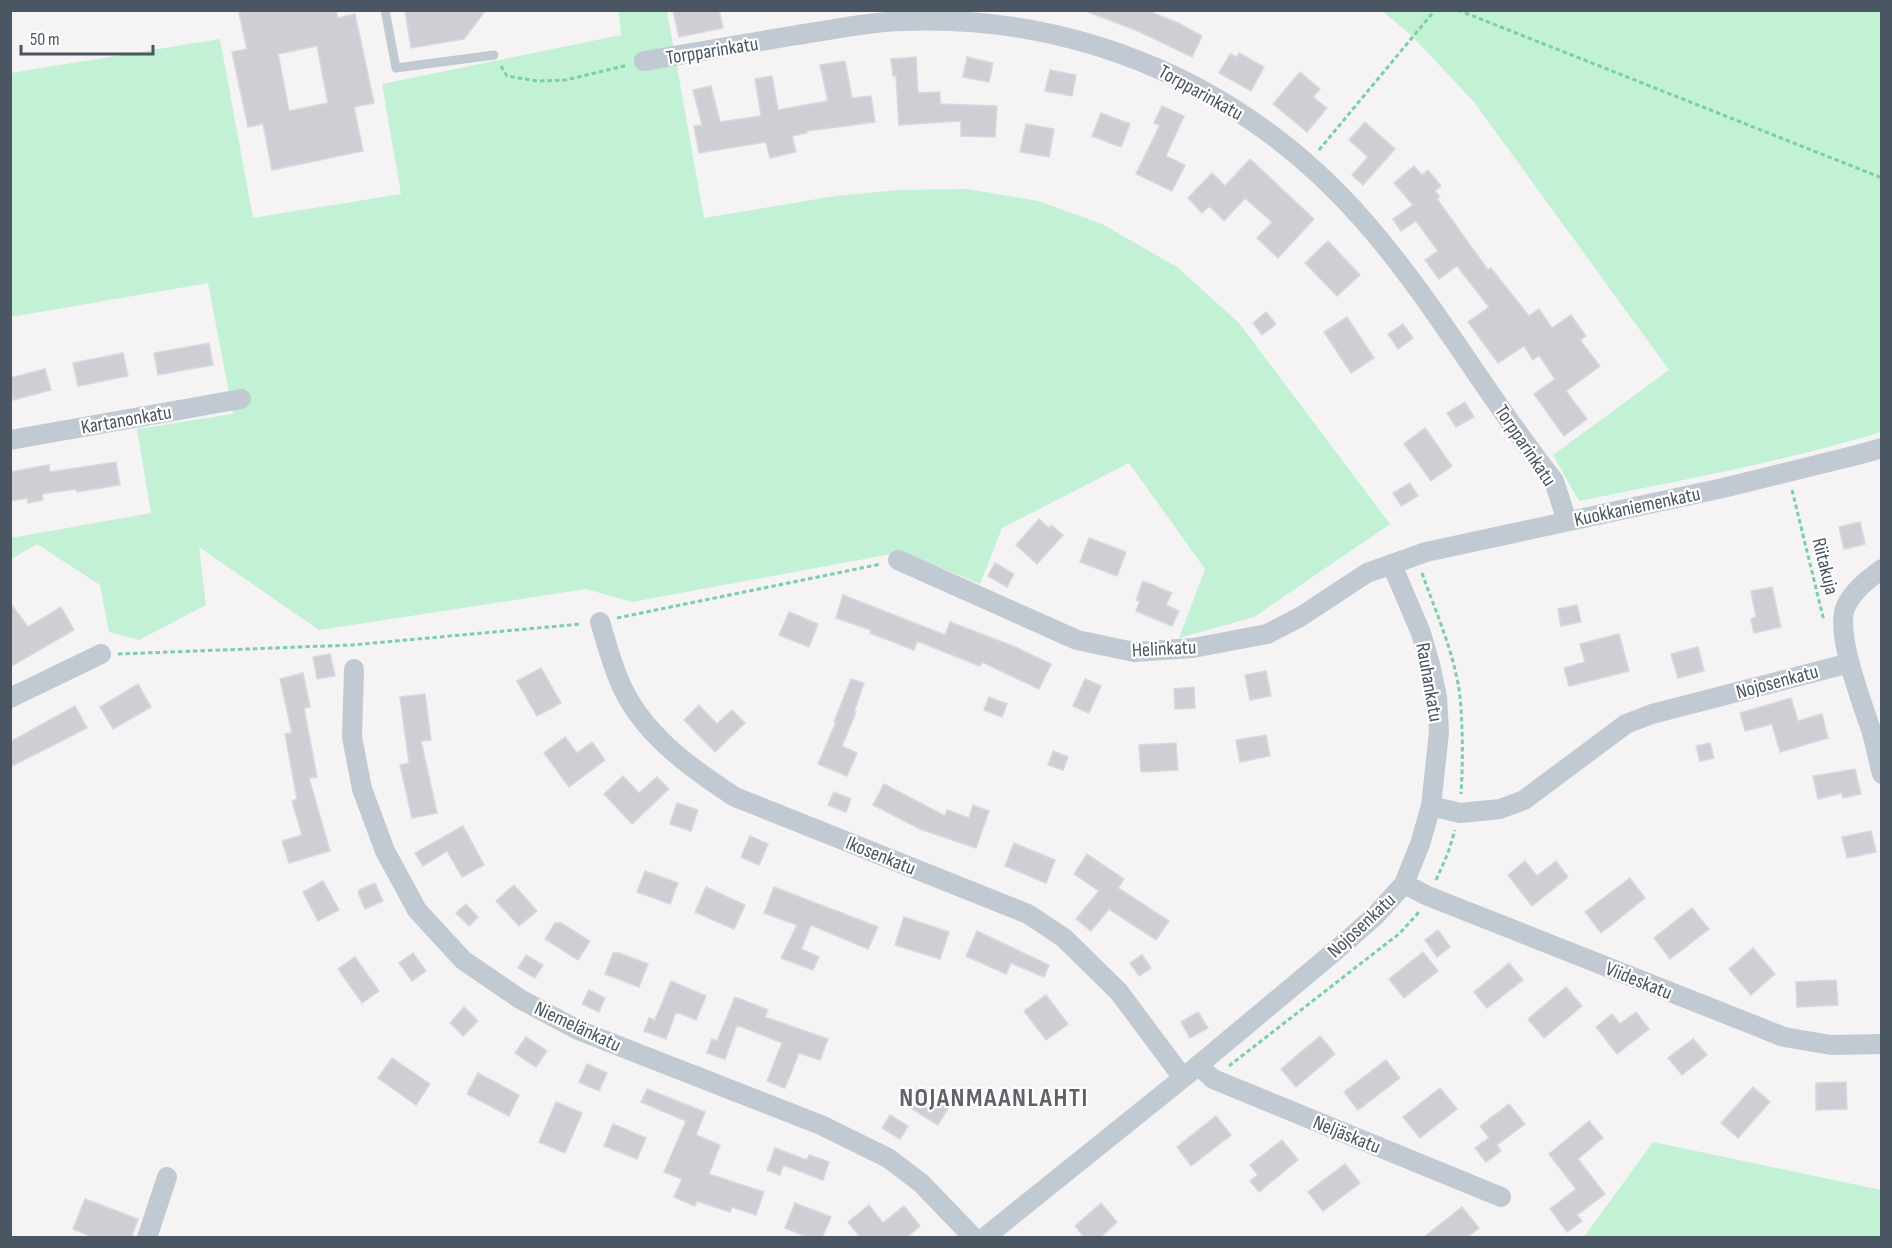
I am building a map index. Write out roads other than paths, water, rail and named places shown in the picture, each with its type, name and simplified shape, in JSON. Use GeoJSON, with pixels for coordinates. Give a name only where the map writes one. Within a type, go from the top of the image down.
{"type":"FeatureCollection","features":[{"type":"Feature","properties":{"kind":"street","name":"Torpparinkatu"},"geometry":{"type":"LineString","coordinates":[[644,61],[844,28],[900,21],[949,21],[1052,33],[1106,48],[1158,68],[1203,90],[1241,112],[1285,145],[1364,221],[1400,265],[1554,482],[1567,521]]}},
{"type":"Feature","properties":{"kind":"street","name":"Kartanonkatu"},"geometry":{"type":"LineString","coordinates":[[10,440],[241,399]]}},
{"type":"Feature","properties":{"kind":"street","name":"Kuokkaniemenkatu"},"geometry":{"type":"LineString","coordinates":[[1392,565],[1426,552],[1723,488],[1881,448]]}},
{"type":"Feature","properties":{"kind":"street","name":"Helinkatu"},"geometry":{"type":"LineString","coordinates":[[898,560],[1077,640],[1134,652],[1193,648],[1267,634],[1300,616],[1367,573],[1392,565]]}},
{"type":"Feature","properties":{"kind":"street","name":"Rauhankatu"},"geometry":{"type":"LineString","coordinates":[[1392,565],[1420,633],[1430,664],[1437,698],[1439,732],[1431,806]]}},
{"type":"Feature","properties":{"kind":"street"},"geometry":{"type":"LineString","coordinates":[[1881,569],[1861,584],[1845,607],[1843,630],[1850,663],[1877,735],[1881,774]]}},
{"type":"Feature","properties":{"kind":"street","name":"Ikosenkatu"},"geometry":{"type":"LineString","coordinates":[[600,622],[619,681],[639,716],[664,743],[697,772],[735,797],[1028,914],[1064,939],[1119,992],[1183,1078]]}},
{"type":"Feature","properties":{"kind":"street"},"geometry":{"type":"LineString","coordinates":[[10,698],[101,654]]}},
{"type":"Feature","properties":{"kind":"street","name":"Nojosenkatu"},"geometry":{"type":"LineString","coordinates":[[984,1238],[1183,1078],[1367,923],[1404,884],[1420,844],[1431,806],[1460,813],[1500,809],[1524,800],[1626,724],[1652,714],[1850,663]]}},
{"type":"Feature","properties":{"kind":"street","name":"Niemelänkatu"},"geometry":{"type":"LineString","coordinates":[[354,669],[352,737],[362,789],[381,841],[417,910],[463,960],[520,999],[578,1030],[821,1125],[888,1158],[921,1183],[974,1238]]}},
{"type":"Feature","properties":{"kind":"street","name":"Viideskatu"},"geometry":{"type":"LineString","coordinates":[[1404,884],[1428,896],[1785,1037],[1831,1045],[1881,1044]]}},
{"type":"Feature","properties":{"kind":"street","name":"Neljäskatu"},"geometry":{"type":"LineString","coordinates":[[1198,1065],[1213,1079],[1501,1197]]}},
{"type":"Feature","properties":{"kind":"street"},"geometry":{"type":"LineString","coordinates":[[147,1238],[167,1178]]}},
{"type":"Feature","properties":{"kind":"lane"},"geometry":{"type":"LineString","coordinates":[[385,10],[396,68],[494,55]]}},
{"type":"Feature","properties":{"kind":"district","name":"NOJANMAANLAHTI"},"geometry":{"type":"Point","coordinates":[994,1097]}}]}
